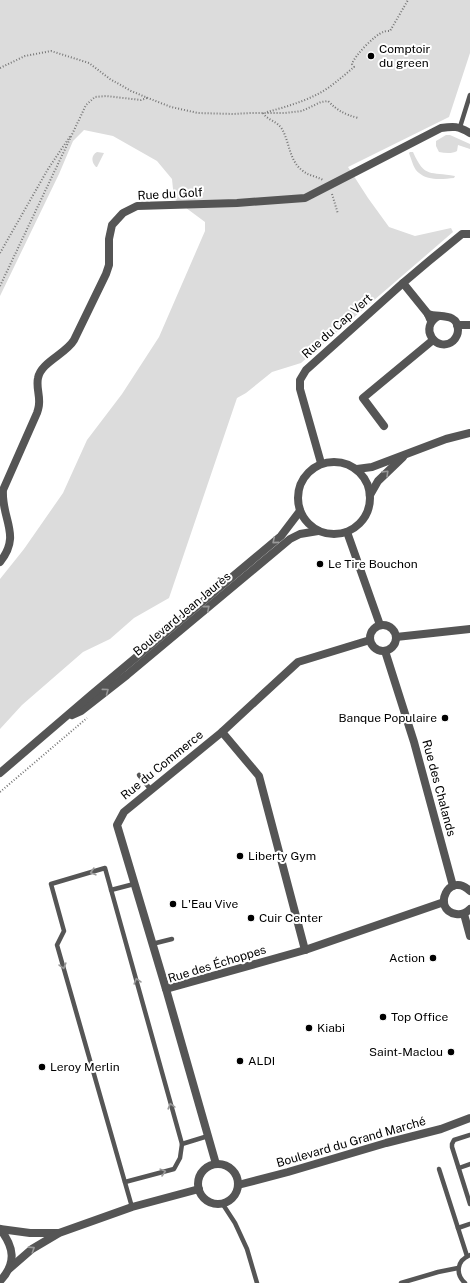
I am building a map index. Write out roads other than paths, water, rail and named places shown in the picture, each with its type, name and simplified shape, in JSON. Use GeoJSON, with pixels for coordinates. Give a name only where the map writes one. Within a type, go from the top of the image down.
{"type":"FeatureCollection","features":[{"type":"Feature","properties":{"kind":"street","name":"Rue du Golf"},"geometry":{"type":"LineString","coordinates":[[0,562],[8,551],[10,542],[8,522],[3,504],[3,490],[37,413],[39,404],[38,378],[41,371],[53,359],[70,346],[74,340],[106,274],[109,265],[109,238],[112,225],[123,213],[137,206],[275,201],[306,198],[441,128],[451,126],[460,127]]}},
{"type":"Feature","properties":{"kind":"street"},"geometry":{"type":"LineString","coordinates":[[460,127],[470,132]]}},
{"type":"Feature","properties":{"kind":"street","name":"Rue du Cap Vert"},"geometry":{"type":"LineString","coordinates":[[321,463],[300,389],[300,380],[306,370],[403,283],[462,234],[470,234]]}},
{"type":"Feature","properties":{"kind":"street"},"geometry":{"type":"LineString","coordinates":[[403,283],[428,314],[430,333],[433,340],[442,344],[451,342],[457,335],[457,325],[452,318],[448,316],[434,316],[428,314]]}},
{"type":"Feature","properties":{"kind":"street"},"geometry":{"type":"LineString","coordinates":[[430,325],[432,321],[439,316]]}},
{"type":"Feature","properties":{"kind":"street"},"geometry":{"type":"LineString","coordinates":[[457,325],[470,325]]}},
{"type":"Feature","properties":{"kind":"street"},"geometry":{"type":"LineString","coordinates":[[384,426],[363,398],[433,340]]}},
{"type":"Feature","properties":{"kind":"street"},"geometry":{"type":"LineString","coordinates":[[357,469],[372,466],[446,439],[470,433]]}},
{"type":"Feature","properties":{"kind":"street"},"geometry":{"type":"LineString","coordinates":[[370,495],[378,481],[407,454]]}},
{"type":"Feature","properties":{"kind":"street"},"geometry":{"type":"LineString","coordinates":[[330,461],[340,461],[357,469],[364,476],[370,495],[369,507],[365,517],[357,526],[347,532],[338,534],[328,534],[318,531],[310,526],[300,511],[297,500],[298,488],[303,478],[311,469],[321,463],[330,461]]}},
{"type":"Feature","properties":{"kind":"street","name":"Boulevard Jean Jaurès"},"geometry":{"type":"LineString","coordinates":[[0,773],[281,536],[300,511]]}},
{"type":"Feature","properties":{"kind":"street","name":"Boulevard Jean Jaurès"},"geometry":{"type":"LineString","coordinates":[[62,720],[81,711],[128,675],[290,539],[300,534],[318,531]]}},
{"type":"Feature","properties":{"kind":"street"},"geometry":{"type":"LineString","coordinates":[[347,532],[380,625]]}},
{"type":"Feature","properties":{"kind":"street"},"geometry":{"type":"LineString","coordinates":[[380,625],[391,627],[396,637],[395,644],[392,648],[385,651],[381,651],[374,647],[370,640],[371,632],[380,625]]}},
{"type":"Feature","properties":{"kind":"street"},"geometry":{"type":"LineString","coordinates":[[396,637],[470,629]]}},
{"type":"Feature","properties":{"kind":"street","name":"Rue du Commerce"},"geometry":{"type":"LineString","coordinates":[[166,989],[117,825],[124,812],[222,732],[298,662],[370,640]]}},
{"type":"Feature","properties":{"kind":"street","name":"Rue des Chalands"},"geometry":{"type":"LineString","coordinates":[[385,651],[414,742],[453,886]]}},
{"type":"Feature","properties":{"kind":"street"},"geometry":{"type":"LineString","coordinates":[[222,732],[259,776],[305,950]]}},
{"type":"Feature","properties":{"kind":"street"},"geometry":{"type":"LineString","coordinates":[[470,891],[463,886],[453,886],[449,888],[444,897],[445,906],[451,913],[455,914],[467,911],[470,936]]}},
{"type":"Feature","properties":{"kind":"street","name":"Rue des Échoppes"},"geometry":{"type":"LineString","coordinates":[[216,1164],[166,989],[305,950],[444,902]]}},
{"type":"Feature","properties":{"kind":"street","name":"Boulevard du Grand Marché"},"geometry":{"type":"LineString","coordinates":[[238,1185],[441,1129],[470,1118]]}},
{"type":"Feature","properties":{"kind":"street"},"geometry":{"type":"LineString","coordinates":[[223,1164],[234,1172],[238,1185],[233,1197],[222,1204],[210,1202],[205,1199],[199,1189],[198,1182],[200,1175],[209,1166],[223,1164]]}},
{"type":"Feature","properties":{"kind":"street"},"geometry":{"type":"LineString","coordinates":[[9,1268],[32,1249],[59,1233],[132,1207],[199,1189]]}},
{"type":"Feature","properties":{"kind":"street"},"geometry":{"type":"LineString","coordinates":[[0,1229],[30,1234],[59,1233]]}},
{"type":"Feature","properties":{"kind":"street"},"geometry":{"type":"LineString","coordinates":[[0,1229],[9,1241],[12,1252],[9,1268],[6,1275],[0,1281]]}},
{"type":"Feature","properties":{"kind":"lane"},"geometry":{"type":"LineString","coordinates":[[460,127],[470,95]]}},
{"type":"Feature","properties":{"kind":"lane"},"geometry":{"type":"LineString","coordinates":[[139,775],[151,790]]}},
{"type":"Feature","properties":{"kind":"lane"},"geometry":{"type":"LineString","coordinates":[[125,1182],[174,1169],[180,1158],[182,1144],[105,868],[51,884],[64,931],[57,945],[132,1207]]}},
{"type":"Feature","properties":{"kind":"lane"},"geometry":{"type":"LineString","coordinates":[[111,890],[134,884]]}},
{"type":"Feature","properties":{"kind":"lane"},"geometry":{"type":"LineString","coordinates":[[152,944],[172,939]]}},
{"type":"Feature","properties":{"kind":"lane"},"geometry":{"type":"LineString","coordinates":[[470,1135],[454,1140],[452,1144],[470,1204]]}},
{"type":"Feature","properties":{"kind":"lane"},"geometry":{"type":"LineString","coordinates":[[182,1144],[208,1136]]}},
{"type":"Feature","properties":{"kind":"lane"},"geometry":{"type":"LineString","coordinates":[[459,1168],[470,1164]]}},
{"type":"Feature","properties":{"kind":"lane"},"geometry":{"type":"LineString","coordinates":[[440,1169],[458,1228],[469,1256],[460,1263],[458,1268],[460,1278],[465,1283]]}},
{"type":"Feature","properties":{"kind":"lane"},"geometry":{"type":"LineString","coordinates":[[222,1204],[236,1223],[247,1249],[257,1283]]}},
{"type":"Feature","properties":{"kind":"lane"},"geometry":{"type":"LineString","coordinates":[[458,1228],[470,1224]]}},
{"type":"Feature","properties":{"kind":"lane"},"geometry":{"type":"LineString","coordinates":[[401,1283],[438,1272],[458,1268]]}},
{"type":"Feature","properties":{"kind":"place","name":"Comptoir du green"},"geometry":{"type":"Point","coordinates":[371,56]}},
{"type":"Feature","properties":{"kind":"place","name":"Le Tire Bouchon"},"geometry":{"type":"Point","coordinates":[320,564]}},
{"type":"Feature","properties":{"kind":"place","name":"Banque Populaire"},"geometry":{"type":"Point","coordinates":[445,718]}},
{"type":"Feature","properties":{"kind":"place","name":"Liberty Gym"},"geometry":{"type":"Point","coordinates":[240,856]}},
{"type":"Feature","properties":{"kind":"place","name":"L'Eau Vive"},"geometry":{"type":"Point","coordinates":[173,904]}},
{"type":"Feature","properties":{"kind":"place","name":"Cuir Center"},"geometry":{"type":"Point","coordinates":[251,918]}},
{"type":"Feature","properties":{"kind":"place","name":"Action"},"geometry":{"type":"Point","coordinates":[433,958]}},
{"type":"Feature","properties":{"kind":"place","name":"Top Office"},"geometry":{"type":"Point","coordinates":[383,1017]}},
{"type":"Feature","properties":{"kind":"place","name":"Kiabi"},"geometry":{"type":"Point","coordinates":[309,1028]}},
{"type":"Feature","properties":{"kind":"place","name":"Saint-Maclou"},"geometry":{"type":"Point","coordinates":[451,1052]}},
{"type":"Feature","properties":{"kind":"place","name":"ALDI"},"geometry":{"type":"Point","coordinates":[240,1061]}},
{"type":"Feature","properties":{"kind":"place","name":"Leroy Merlin"},"geometry":{"type":"Point","coordinates":[42,1067]}}]}
